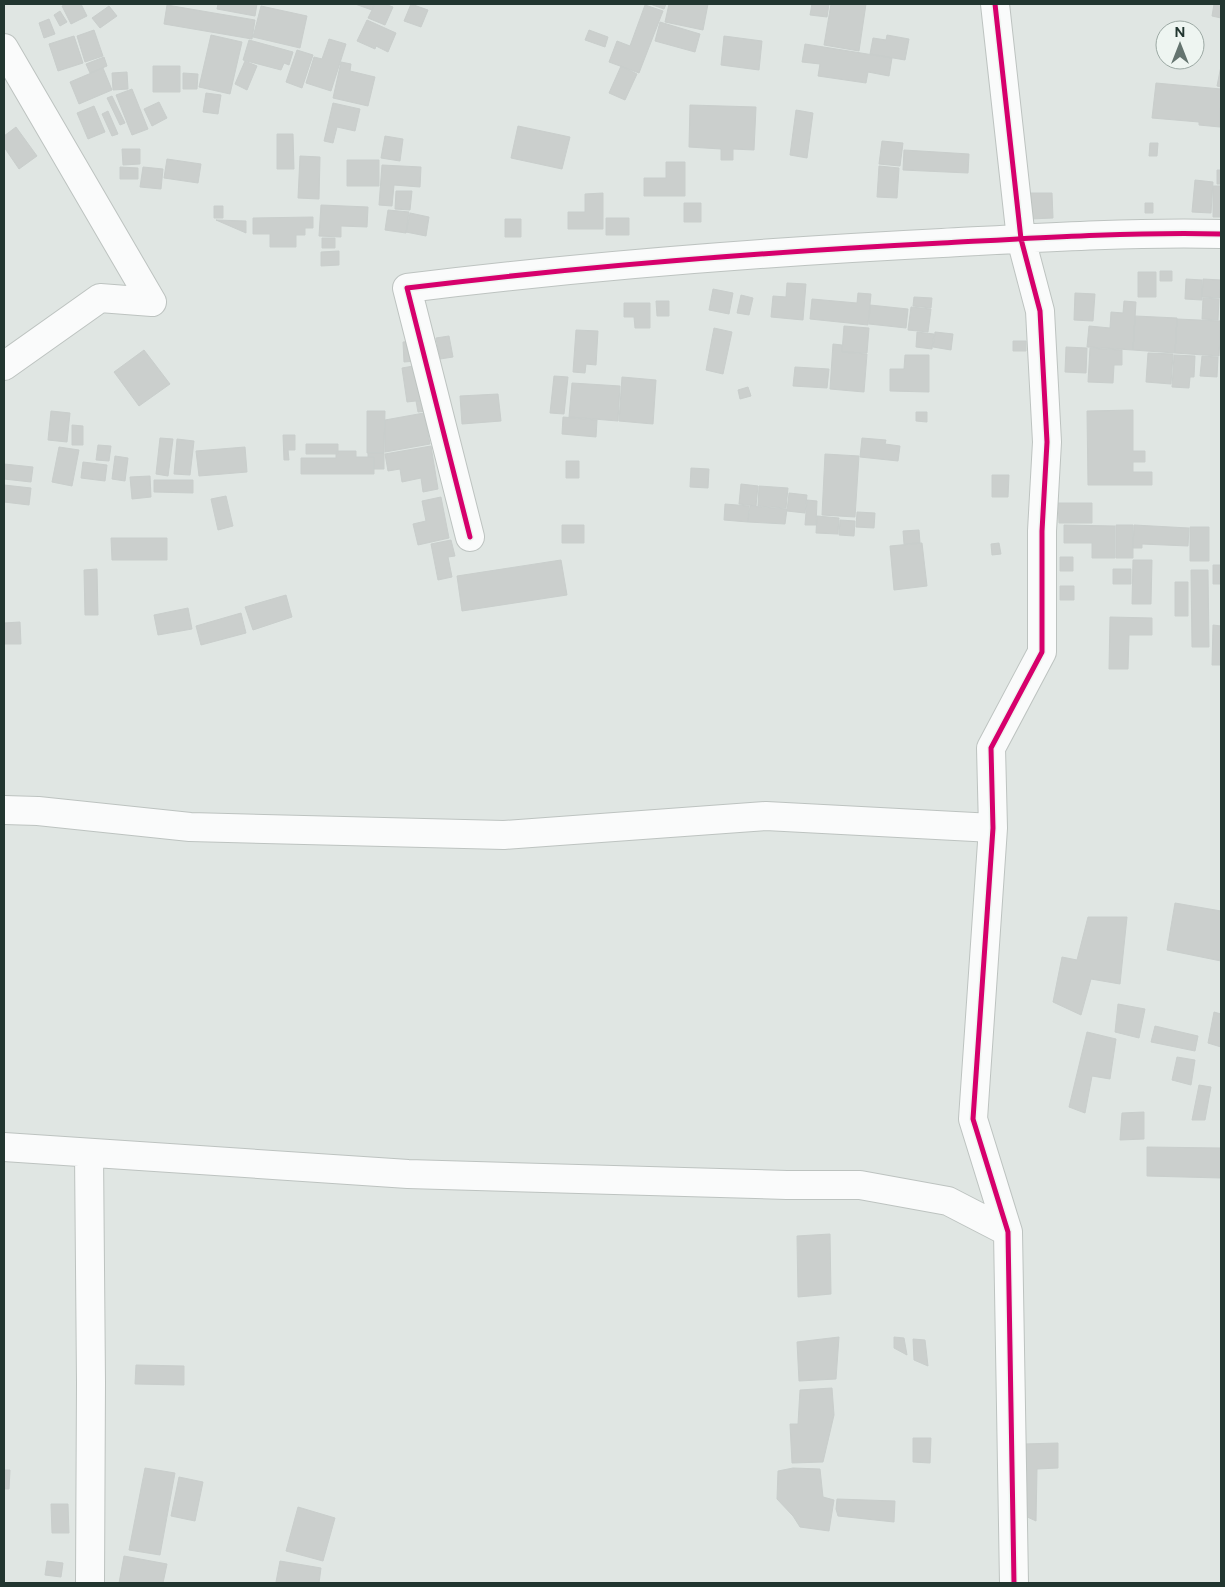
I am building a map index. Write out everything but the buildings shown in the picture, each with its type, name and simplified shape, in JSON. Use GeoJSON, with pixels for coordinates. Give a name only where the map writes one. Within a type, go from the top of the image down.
{"type":"FeatureCollection","features":[{"type":"Feature","properties":{"kind":"street"},"geometry":{"type":"LineString","coordinates":[[995,4],[1021,239],[1040,311],[1047,442],[1042,531],[1042,652],[991,748],[993,828],[972,1119],[1008,1232],[1014,1583]]}},
{"type":"Feature","properties":{"kind":"street"},"geometry":{"type":"LineString","coordinates":[[4,48],[152,302],[100,298],[4,366]]}},
{"type":"Feature","properties":{"kind":"street"},"geometry":{"type":"LineString","coordinates":[[470,537],[407,288],[605,266],[832,249],[1021,239],[1187,233],[1221,234]]}},
{"type":"Feature","properties":{"kind":"street"},"geometry":{"type":"LineString","coordinates":[[4,810],[38,811],[190,827],[504,835],[766,816],[993,828]]}},
{"type":"Feature","properties":{"kind":"street"},"geometry":{"type":"LineString","coordinates":[[4,1147],[408,1174],[787,1185],[860,1185],[948,1201],[1008,1232]]}},
{"type":"Feature","properties":{"kind":"street"},"geometry":{"type":"LineString","coordinates":[[89,1152],[90,1583]]}},
{"type":"Feature","properties":{"kind":"cycle path"},"geometry":{"type":"LineString","coordinates":[[995,4],[1021,239],[1040,311],[1047,442],[1042,531],[1042,652],[991,748],[993,828],[973,1119],[1008,1232],[1014,1583]]}},
{"type":"Feature","properties":{"kind":"cycle path"},"geometry":{"type":"LineString","coordinates":[[470,537],[407,288],[607,266],[808,251],[1082,236],[1221,234]]}}]}
